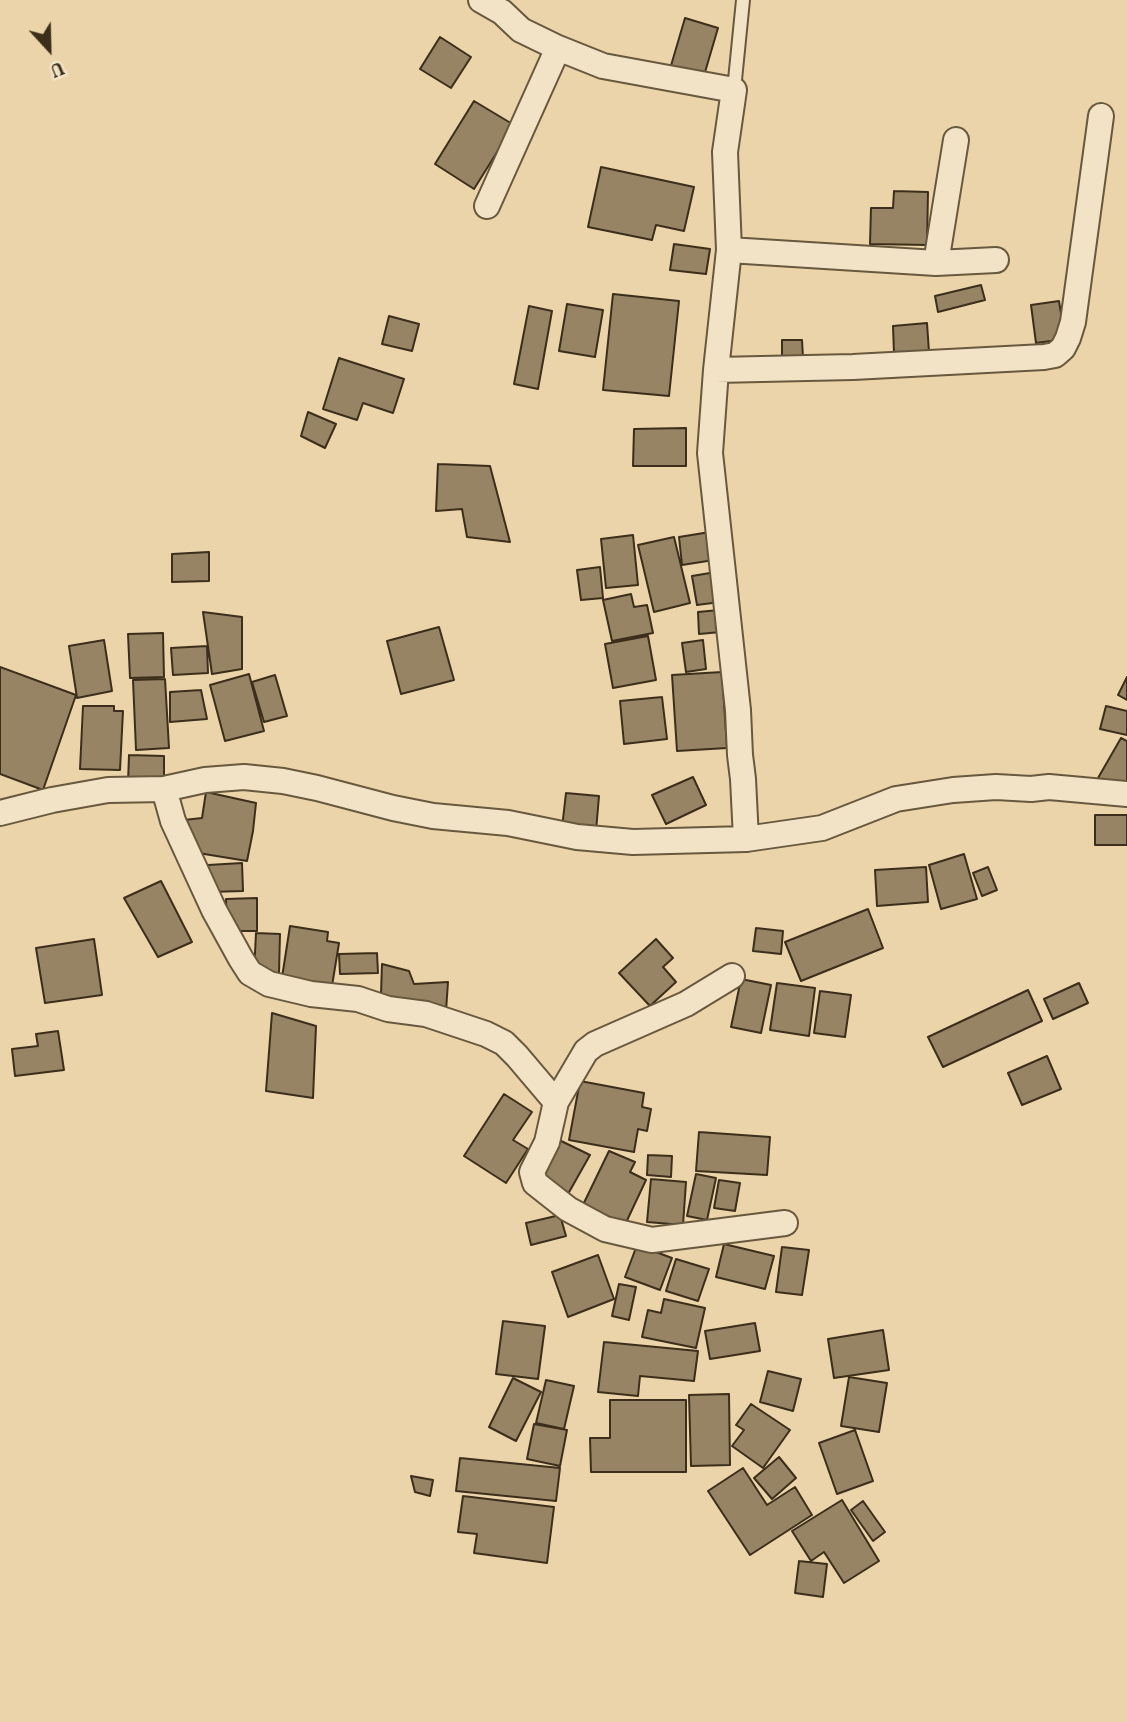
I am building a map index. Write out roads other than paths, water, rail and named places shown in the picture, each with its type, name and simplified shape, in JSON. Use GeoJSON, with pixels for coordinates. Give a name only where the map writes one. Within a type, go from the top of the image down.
{"type":"FeatureCollection","features":[{"type":"Feature","properties":{"kind":"street"},"geometry":{"type":"LineString","coordinates":[[481,0],[502,12],[521,30],[603,66],[734,90],[725,152],[729,250],[710,453],[738,710],[746,839]]}},
{"type":"Feature","properties":{"kind":"street"},"geometry":{"type":"LineString","coordinates":[[488,206],[558,48]]}},
{"type":"Feature","properties":{"kind":"street"},"geometry":{"type":"LineString","coordinates":[[716,370],[881,366],[1044,358],[1055,355],[1063,348],[1073,322],[1101,116]]}},
{"type":"Feature","properties":{"kind":"street"},"geometry":{"type":"LineString","coordinates":[[936,262],[956,140]]}},
{"type":"Feature","properties":{"kind":"street"},"geometry":{"type":"LineString","coordinates":[[729,250],[936,262],[996,260]]}},
{"type":"Feature","properties":{"kind":"street"},"geometry":{"type":"LineString","coordinates":[[0,813],[108,790],[164,789],[205,780],[244,777],[317,788],[433,816],[508,823],[577,837],[633,842],[746,839],[822,828],[896,799],[953,790],[1049,787],[1127,794]]}},
{"type":"Feature","properties":{"kind":"street"},"geometry":{"type":"LineString","coordinates":[[164,789],[173,821],[214,910],[250,972],[269,984],[311,994],[358,999],[388,1009],[426,1014],[486,1034],[504,1043],[556,1102]]}},
{"type":"Feature","properties":{"kind":"street"},"geometry":{"type":"LineString","coordinates":[[732,976],[686,1004],[586,1051],[556,1102],[547,1142],[532,1172],[535,1183],[568,1209],[605,1229],[652,1240],[785,1223]]}},
{"type":"Feature","properties":{"kind":"lane"},"geometry":{"type":"LineString","coordinates":[[734,90],[743,0]]}}]}
